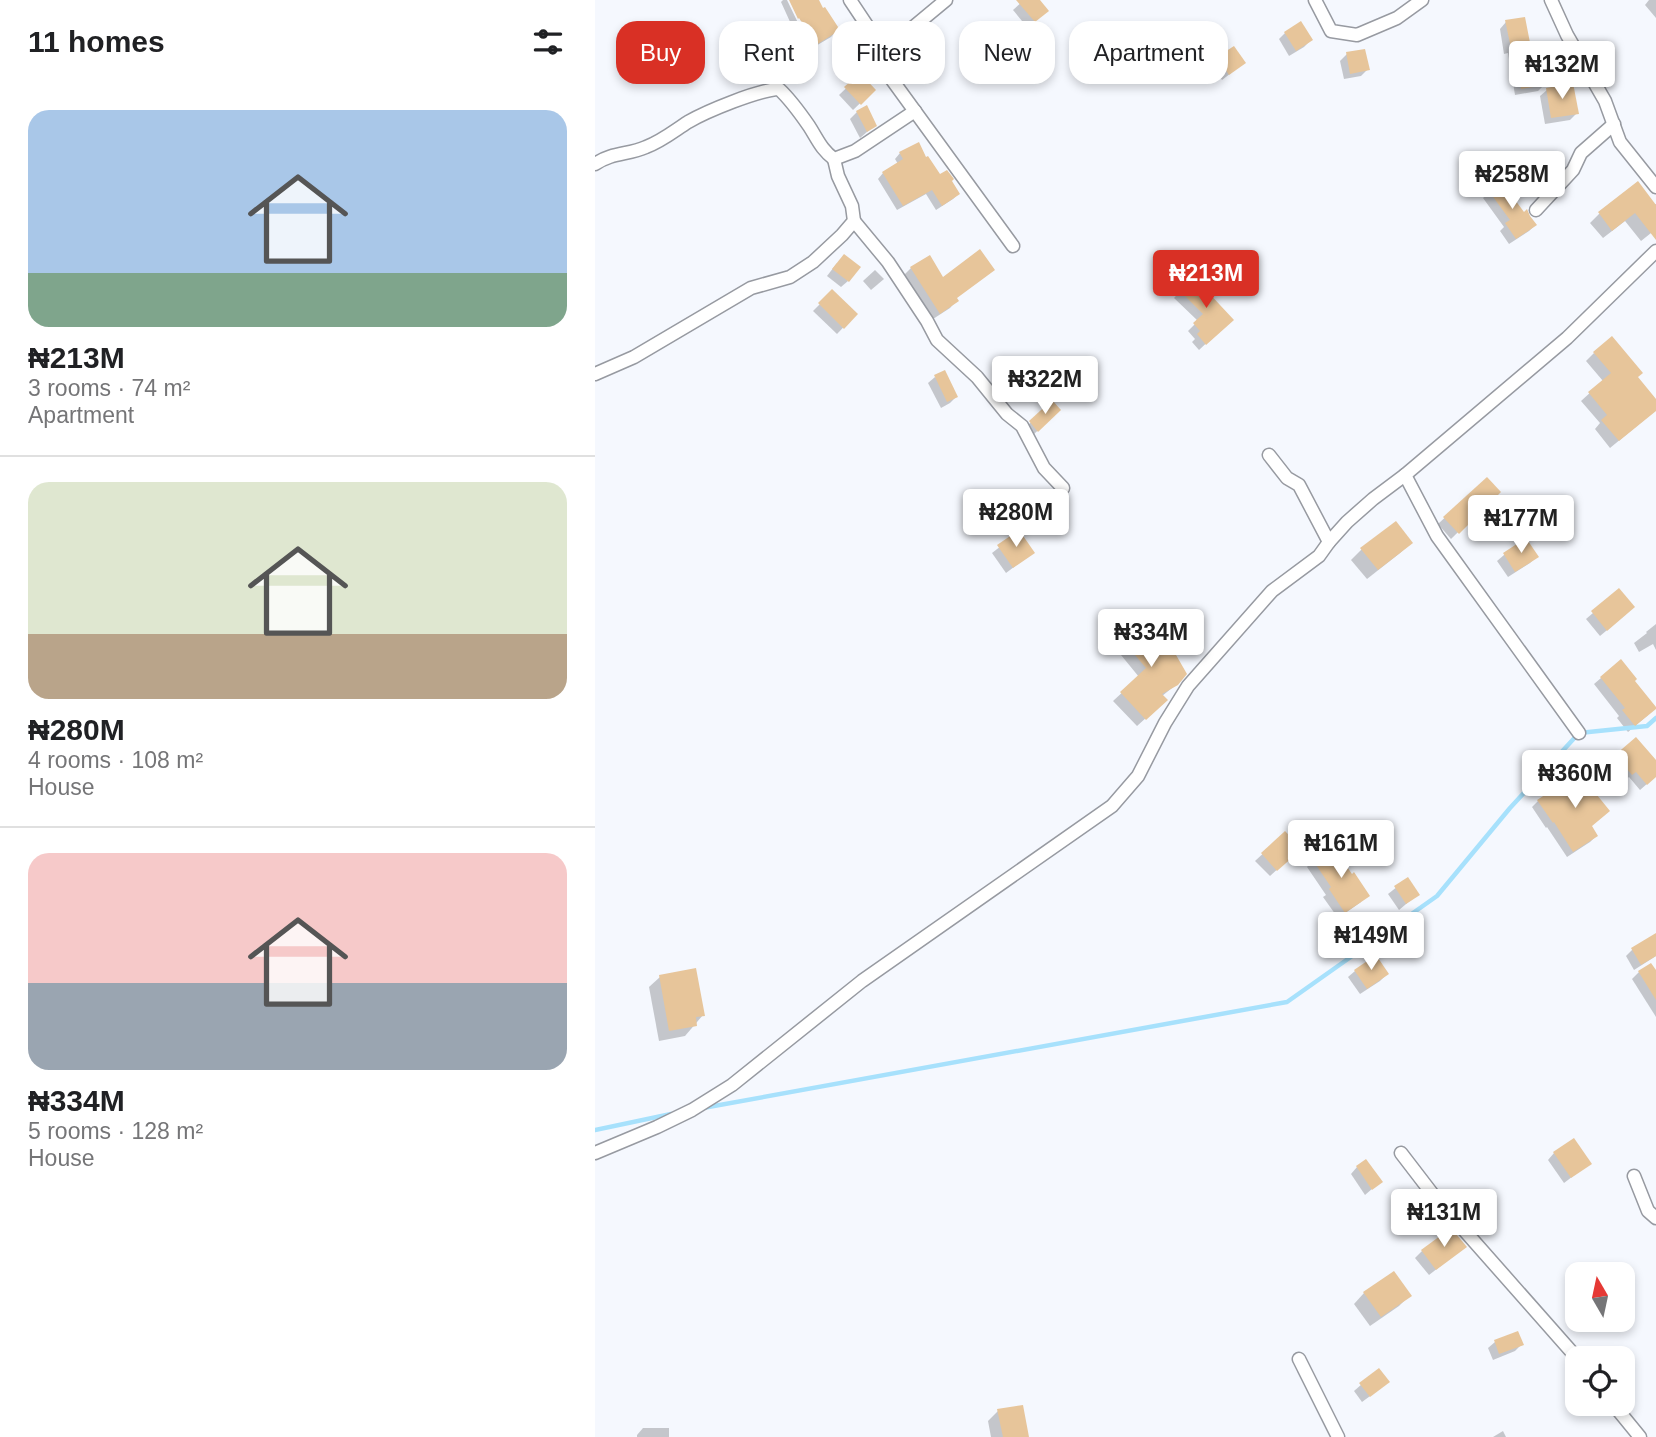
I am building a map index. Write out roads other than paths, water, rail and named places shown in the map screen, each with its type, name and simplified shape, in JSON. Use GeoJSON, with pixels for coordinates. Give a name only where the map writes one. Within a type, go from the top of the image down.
{"type":"FeatureCollection","features":[{"type":"Feature","properties":{"kind":"street"},"geometry":{"type":"LineString","coordinates":[[850,0],[864,21]]}},
{"type":"Feature","properties":{"kind":"street"},"geometry":{"type":"LineString","coordinates":[[921,21],[946,0]]}},
{"type":"Feature","properties":{"kind":"street"},"geometry":{"type":"LineString","coordinates":[[1315,0],[1331,31],[1357,35],[1397,18],[1422,0]]}},
{"type":"Feature","properties":{"kind":"street"},"geometry":{"type":"LineString","coordinates":[[1551,0],[1567,35],[1605,101],[1621,142],[1656,187]]}},
{"type":"Feature","properties":{"kind":"street"},"geometry":{"type":"LineString","coordinates":[[895,84],[1013,246]]}},
{"type":"Feature","properties":{"kind":"street"},"geometry":{"type":"LineString","coordinates":[[595,164],[607,156],[643,148],[667,137],[690,121],[732,103],[768,90],[779,89],[791,100],[823,151],[834,159],[838,176],[852,206],[853,221],[888,262],[937,340],[977,377],[1007,414],[1022,426],[1044,468],[1063,488]]}},
{"type":"Feature","properties":{"kind":"street"},"geometry":{"type":"LineString","coordinates":[[834,159],[855,151],[915,111]]}},
{"type":"Feature","properties":{"kind":"street"},"geometry":{"type":"LineString","coordinates":[[1536,210],[1573,170],[1581,153],[1613,124]]}},
{"type":"Feature","properties":{"kind":"street"},"geometry":{"type":"LineString","coordinates":[[595,374],[634,357],[751,288],[790,277],[813,262],[853,221]]}},
{"type":"Feature","properties":{"kind":"street"},"geometry":{"type":"LineString","coordinates":[[595,1153],[657,1128],[733,1085],[862,981],[1112,806],[1137,776],[1188,686],[1272,591],[1319,556],[1355,514],[1567,338],[1656,251]]}},
{"type":"Feature","properties":{"kind":"street"},"geometry":{"type":"LineString","coordinates":[[1269,455],[1287,478],[1299,485],[1329,542]]}},
{"type":"Feature","properties":{"kind":"street"},"geometry":{"type":"LineString","coordinates":[[1405,475],[1437,536],[1579,733]]}},
{"type":"Feature","properties":{"kind":"street"},"geometry":{"type":"LineString","coordinates":[[1401,1153],[1434,1196],[1566,1346]]}},
{"type":"Feature","properties":{"kind":"street"},"geometry":{"type":"LineString","coordinates":[[1634,1176],[1648,1211],[1656,1218]]}},
{"type":"Feature","properties":{"kind":"street"},"geometry":{"type":"LineString","coordinates":[[1299,1359],[1338,1437]]}},
{"type":"Feature","properties":{"kind":"street"},"geometry":{"type":"LineString","coordinates":[[1623,1416],[1640,1437]]}},
{"type":"Feature","properties":{"kind":"waterway"},"geometry":{"type":"LineString","coordinates":[[703,1108],[1287,1002],[1437,896],[1510,808],[1579,733],[1647,726],[1656,718]]}},
{"type":"Feature","properties":{"kind":"waterway"},"geometry":{"type":"LineString","coordinates":[[595,1130],[671,1114]]}}]}
